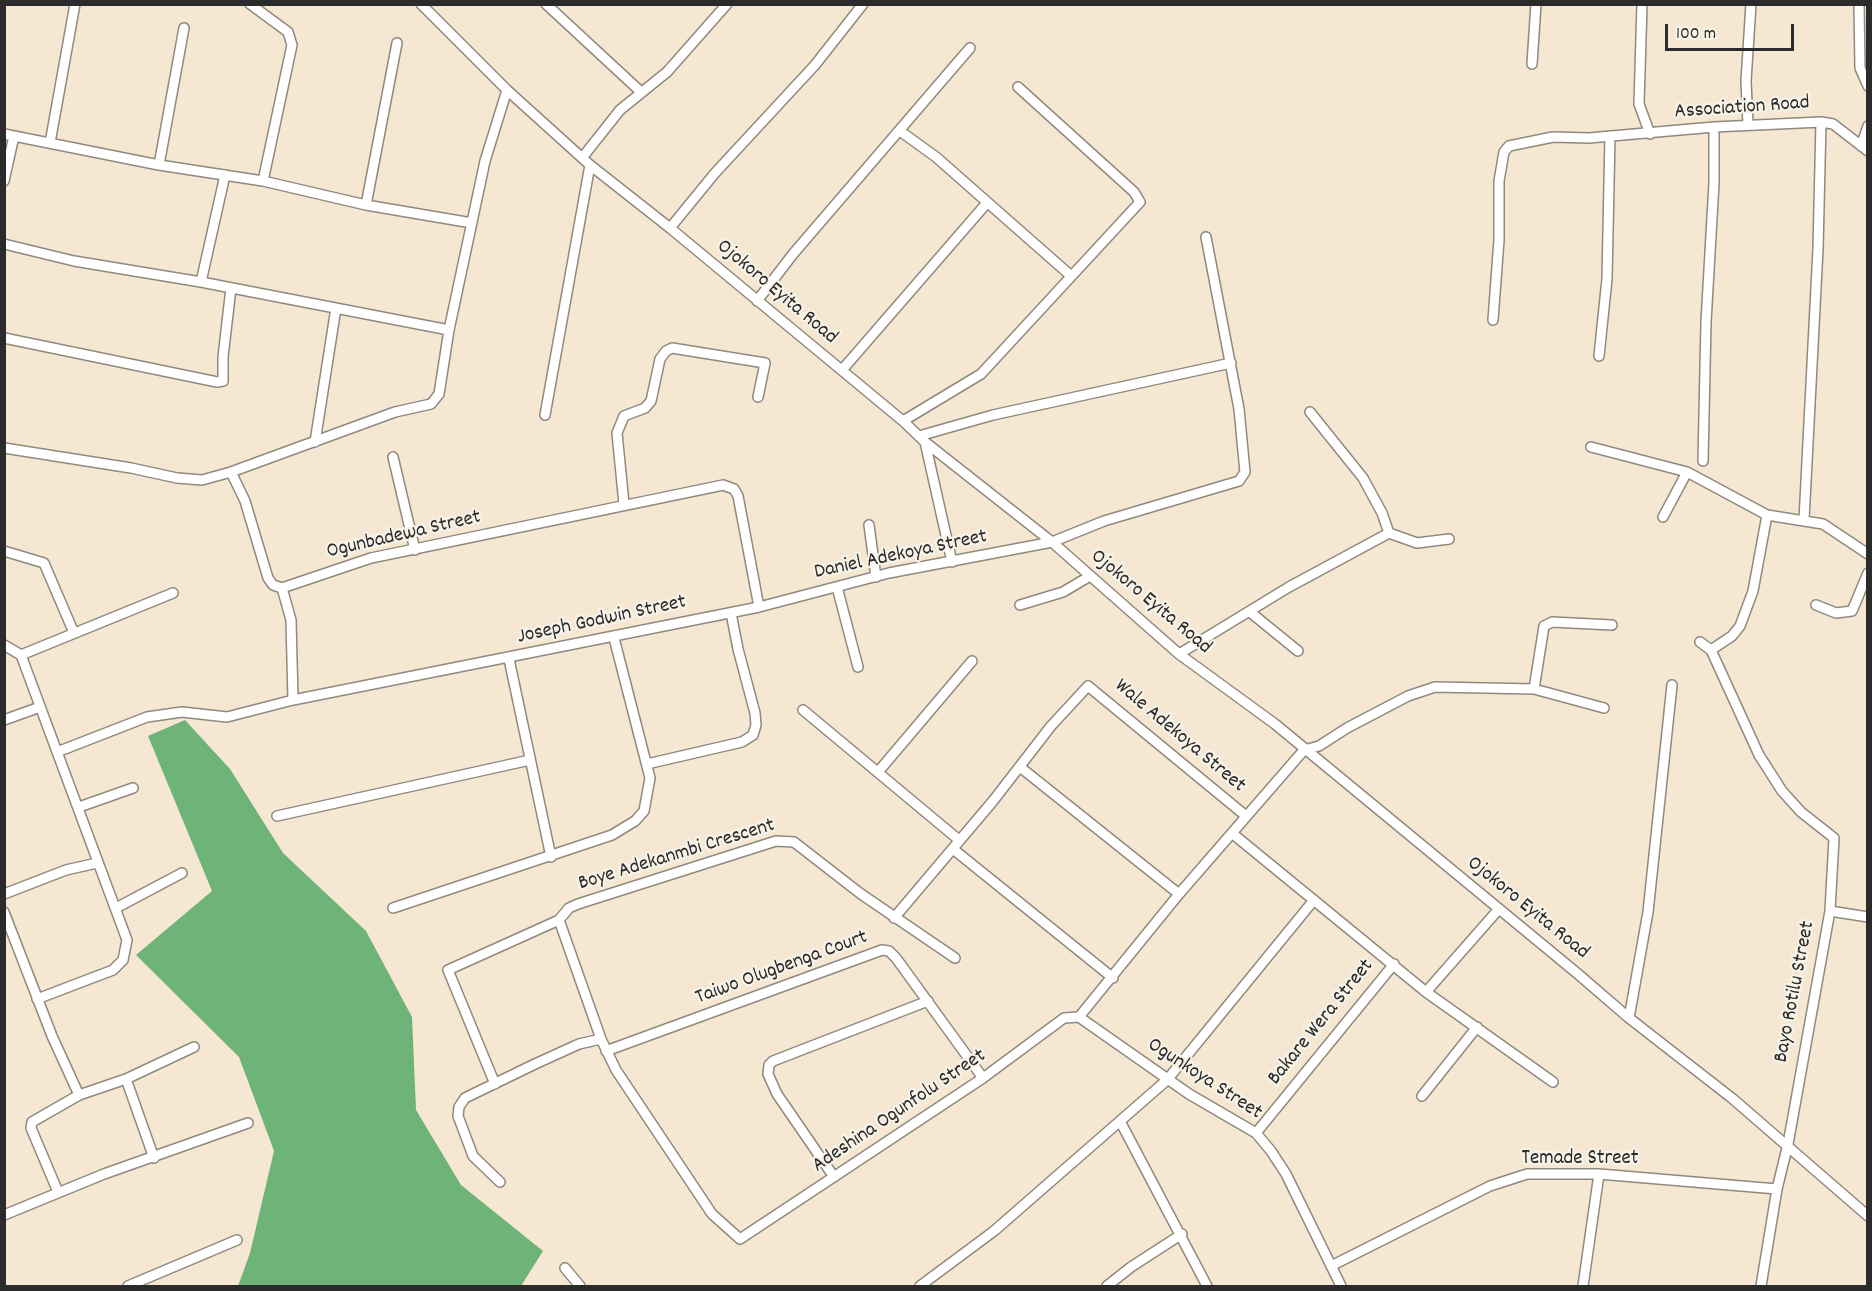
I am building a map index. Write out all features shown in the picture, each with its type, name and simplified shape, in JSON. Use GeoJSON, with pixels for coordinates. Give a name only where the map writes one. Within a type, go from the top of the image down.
{"type":"FeatureCollection","features":[{"type":"Feature","properties":{"kind":"street"},"geometry":{"type":"LineString","coordinates":[[50,143],[75,4]]}},
{"type":"Feature","properties":{"kind":"street"},"geometry":{"type":"LineString","coordinates":[[250,4],[288,32],[292,45],[263,181]]}},
{"type":"Feature","properties":{"kind":"street","name":"Ojokoro Eyita Road"},"geometry":{"type":"LineString","coordinates":[[421,4],[507,90],[590,165],[670,228],[922,439],[1052,542],[1179,654],[1275,724],[1304,750],[1420,842],[1629,1018],[1788,1144],[1868,1216]]}},
{"type":"Feature","properties":{"kind":"street"},"geometry":{"type":"LineString","coordinates":[[546,4],[642,92]]}},
{"type":"Feature","properties":{"kind":"street"},"geometry":{"type":"LineString","coordinates":[[711,4],[719,12]]}},
{"type":"Feature","properties":{"kind":"street"},"geometry":{"type":"LineString","coordinates":[[582,158],[620,110],[667,72],[727,4]]}},
{"type":"Feature","properties":{"kind":"street"},"geometry":{"type":"LineString","coordinates":[[670,228],[715,173],[815,65],[863,4]]}},
{"type":"Feature","properties":{"kind":"street"},"geometry":{"type":"LineString","coordinates":[[1532,64],[1536,4]]}},
{"type":"Feature","properties":{"kind":"street"},"geometry":{"type":"LineString","coordinates":[[1641,4],[1639,104],[1650,134]]}},
{"type":"Feature","properties":{"kind":"street"},"geometry":{"type":"LineString","coordinates":[[1748,125],[1747,72],[1751,4]]}},
{"type":"Feature","properties":{"kind":"street"},"geometry":{"type":"LineString","coordinates":[[1859,4],[1860,68],[1868,86]]}},
{"type":"Feature","properties":{"kind":"street"},"geometry":{"type":"LineString","coordinates":[[159,165],[184,28]]}},
{"type":"Feature","properties":{"kind":"street"},"geometry":{"type":"LineString","coordinates":[[366,205],[397,43]]}},
{"type":"Feature","properties":{"kind":"street"},"geometry":{"type":"LineString","coordinates":[[757,301],[793,254],[969,48]]}},
{"type":"Feature","properties":{"kind":"street"},"geometry":{"type":"LineString","coordinates":[[903,421],[981,374],[1070,275],[1108,238],[1140,199],[1018,87]]}},
{"type":"Feature","properties":{"kind":"street"},"geometry":{"type":"LineString","coordinates":[[4,448],[192,480],[231,472],[395,412],[431,404],[439,394],[449,330],[488,150],[507,90]]}},
{"type":"Feature","properties":{"kind":"street"},"geometry":{"type":"LineString","coordinates":[[1804,520],[1818,249],[1821,122]]}},
{"type":"Feature","properties":{"kind":"street","name":"Association Road"},"geometry":{"type":"LineString","coordinates":[[1493,320],[1499,240],[1498,195],[1504,152],[1509,146],[1532,139],[1650,134],[1714,127],[1821,122],[1833,124],[1864,149]]}},
{"type":"Feature","properties":{"kind":"street"},"geometry":{"type":"LineString","coordinates":[[1864,149],[1868,126]]}},
{"type":"Feature","properties":{"kind":"street"},"geometry":{"type":"LineString","coordinates":[[1703,461],[1706,322],[1714,183],[1714,127]]}},
{"type":"Feature","properties":{"kind":"street"},"geometry":{"type":"LineString","coordinates":[[900,131],[936,157],[986,204],[1070,275]]}},
{"type":"Feature","properties":{"kind":"street"},"geometry":{"type":"LineString","coordinates":[[4,181],[9,135],[159,165],[263,181],[366,205],[472,223]]}},
{"type":"Feature","properties":{"kind":"street"},"geometry":{"type":"LineString","coordinates":[[1599,356],[1607,279],[1610,136]]}},
{"type":"Feature","properties":{"kind":"street"},"geometry":{"type":"LineString","coordinates":[[545,415],[590,165]]}},
{"type":"Feature","properties":{"kind":"street"},"geometry":{"type":"LineString","coordinates":[[201,282],[225,175]]}},
{"type":"Feature","properties":{"kind":"street"},"geometry":{"type":"LineString","coordinates":[[842,370],[986,204]]}},
{"type":"Feature","properties":{"kind":"street"},"geometry":{"type":"LineString","coordinates":[[952,562],[922,439],[993,415],[1231,363],[1206,237]]}},
{"type":"Feature","properties":{"kind":"street"},"geometry":{"type":"LineString","coordinates":[[4,244],[74,261],[201,282],[449,330]]}},
{"type":"Feature","properties":{"kind":"street"},"geometry":{"type":"LineString","coordinates":[[4,338],[217,382],[223,381],[222,357],[231,288]]}},
{"type":"Feature","properties":{"kind":"street"},"geometry":{"type":"LineString","coordinates":[[315,442],[336,308]]}},
{"type":"Feature","properties":{"kind":"street"},"geometry":{"type":"LineString","coordinates":[[624,504],[617,433],[624,416],[645,408],[651,401],[660,359],[666,351],[672,348],[765,363],[758,397]]}},
{"type":"Feature","properties":{"kind":"street","name":"Daniel Adekoya Street"},"geometry":{"type":"LineString","coordinates":[[759,607],[876,577],[1052,542],[1104,520],[1226,486],[1244,476],[1239,409],[1231,363]]}},
{"type":"Feature","properties":{"kind":"street"},"geometry":{"type":"LineString","coordinates":[[1310,412],[1363,478],[1382,513],[1389,533]]}},
{"type":"Feature","properties":{"kind":"street"},"geometry":{"type":"LineString","coordinates":[[1591,447],[1643,458],[1688,472],[1767,515],[1823,524],[1868,554]]}},
{"type":"Feature","properties":{"kind":"street"},"geometry":{"type":"LineString","coordinates":[[393,457],[415,550]]}},
{"type":"Feature","properties":{"kind":"street"},"geometry":{"type":"LineString","coordinates":[[231,472],[245,501],[268,578],[273,585],[282,588],[291,620],[293,700]]}},
{"type":"Feature","properties":{"kind":"street"},"geometry":{"type":"LineString","coordinates":[[1663,517],[1688,472]]}},
{"type":"Feature","properties":{"kind":"street","name":"Ogunbadewa Street"},"geometry":{"type":"LineString","coordinates":[[282,588],[339,567],[624,504],[723,485],[734,489],[738,496],[759,607]]}},
{"type":"Feature","properties":{"kind":"street"},"geometry":{"type":"LineString","coordinates":[[1700,642],[1711,650],[1732,636],[1740,626],[1753,591],[1767,515]]}},
{"type":"Feature","properties":{"kind":"street"},"geometry":{"type":"LineString","coordinates":[[869,525],[876,577]]}},
{"type":"Feature","properties":{"kind":"street"},"geometry":{"type":"LineString","coordinates":[[1179,654],[1389,533],[1417,543],[1449,539]]}},
{"type":"Feature","properties":{"kind":"street"},"geometry":{"type":"LineString","coordinates":[[4,551],[44,563],[74,633]]}},
{"type":"Feature","properties":{"kind":"street"},"geometry":{"type":"LineString","coordinates":[[1816,605],[1836,613],[1852,610],[1868,573]]}},
{"type":"Feature","properties":{"kind":"street"},"geometry":{"type":"LineString","coordinates":[[1020,605],[1063,592],[1090,576]]}},
{"type":"Feature","properties":{"kind":"street"},"geometry":{"type":"LineString","coordinates":[[837,587],[858,667]]}},
{"type":"Feature","properties":{"kind":"street"},"geometry":{"type":"LineString","coordinates":[[21,655],[173,593]]}},
{"type":"Feature","properties":{"kind":"street","name":"Joseph Godwin Street"},"geometry":{"type":"LineString","coordinates":[[551,856],[509,658],[759,607]]}},
{"type":"Feature","properties":{"kind":"street"},"geometry":{"type":"LineString","coordinates":[[1250,612],[1298,651]]}},
{"type":"Feature","properties":{"kind":"street"},"geometry":{"type":"LineString","coordinates":[[647,764],[742,742],[753,735],[756,724],[755,713],[731,613]]}},
{"type":"Feature","properties":{"kind":"street"},"geometry":{"type":"LineString","coordinates":[[1534,689],[1544,626],[1552,622],[1612,625]]}},
{"type":"Feature","properties":{"kind":"street"},"geometry":{"type":"LineString","coordinates":[[393,908],[612,836],[635,821],[646,805],[650,778],[614,638]]}},
{"type":"Feature","properties":{"kind":"street"},"geometry":{"type":"LineString","coordinates":[[4,645],[21,655],[127,940],[123,960],[113,970],[37,999]]}},
{"type":"Feature","properties":{"kind":"street","name":"Bayo Rotilu Street"},"geometry":{"type":"LineString","coordinates":[[1711,650],[1759,755],[1794,805],[1832,835],[1833,846],[1830,911],[1788,1144],[1777,1188],[1761,1287]]}},
{"type":"Feature","properties":{"kind":"street"},"geometry":{"type":"LineString","coordinates":[[57,752],[147,717],[182,712],[227,717],[293,700],[509,658]]}},
{"type":"Feature","properties":{"kind":"street"},"geometry":{"type":"LineString","coordinates":[[878,772],[972,661]]}},
{"type":"Feature","properties":{"kind":"street"},"geometry":{"type":"LineString","coordinates":[[1629,1018],[1648,912],[1672,685]]}},
{"type":"Feature","properties":{"kind":"street","name":"Wale Adekoya Street"},"geometry":{"type":"LineString","coordinates":[[1020,767],[1088,686],[1246,816]]}},
{"type":"Feature","properties":{"kind":"street"},"geometry":{"type":"LineString","coordinates":[[1079,1017],[1179,894],[1304,750],[1319,747],[1347,728],[1408,696],[1435,687],[1534,689],[1604,708]]}},
{"type":"Feature","properties":{"kind":"street"},"geometry":{"type":"LineString","coordinates":[[4,720],[40,707]]}},
{"type":"Feature","properties":{"kind":"street"},"geometry":{"type":"LineString","coordinates":[[803,710],[959,840]]}},
{"type":"Feature","properties":{"kind":"street"},"geometry":{"type":"LineString","coordinates":[[277,816],[530,760]]}},
{"type":"Feature","properties":{"kind":"street"},"geometry":{"type":"LineString","coordinates":[[955,958],[894,918],[1020,767],[1179,894]]}},
{"type":"Feature","properties":{"kind":"street"},"geometry":{"type":"LineString","coordinates":[[79,807],[133,788]]}},
{"type":"Feature","properties":{"kind":"street"},"geometry":{"type":"LineString","coordinates":[[1233,834],[1426,992],[1553,1082]]}},
{"type":"Feature","properties":{"kind":"street","name":"Boye Adekanmbi Crescent"},"geometry":{"type":"LineString","coordinates":[[495,1084],[448,970],[559,920],[569,908],[578,904],[776,841],[786,840],[794,842],[894,918]]}},
{"type":"Feature","properties":{"kind":"street"},"geometry":{"type":"LineString","coordinates":[[953,849],[1113,978]]}},
{"type":"Feature","properties":{"kind":"street"},"geometry":{"type":"LineString","coordinates":[[4,894],[66,870],[97,863]]}},
{"type":"Feature","properties":{"kind":"street"},"geometry":{"type":"LineString","coordinates":[[116,908],[182,873]]}},
{"type":"Feature","properties":{"kind":"street"},"geometry":{"type":"LineString","coordinates":[[920,1287],[994,1231],[1167,1080],[1314,900]]}},
{"type":"Feature","properties":{"kind":"street"},"geometry":{"type":"LineString","coordinates":[[1426,992],[1498,910]]}},
{"type":"Feature","properties":{"kind":"street"},"geometry":{"type":"LineString","coordinates":[[1830,911],[1868,917]]}},
{"type":"Feature","properties":{"kind":"street"},"geometry":{"type":"LineString","coordinates":[[4,912],[37,999],[79,1095]]}},
{"type":"Feature","properties":{"kind":"street"},"geometry":{"type":"LineString","coordinates":[[559,920],[606,1051]]}},
{"type":"Feature","properties":{"kind":"street","name":"Taiwo Olugbenga Court"},"geometry":{"type":"LineString","coordinates":[[606,1051],[882,950],[889,951],[896,958],[983,1078]]}},
{"type":"Feature","properties":{"kind":"street","name":"Bakare Wera Street"},"geometry":{"type":"LineString","coordinates":[[1256,1134],[1394,964]]}},
{"type":"Feature","properties":{"kind":"street"},"geometry":{"type":"LineString","coordinates":[[834,1178],[777,1095],[768,1074],[769,1065],[772,1060],[928,1001]]}},
{"type":"Feature","properties":{"kind":"street","name":"Ogunkoya Street"},"geometry":{"type":"LineString","coordinates":[[1079,1017],[1167,1080],[1256,1134],[1286,1174],[1341,1287]]}},
{"type":"Feature","properties":{"kind":"street","name":"Adeshina Ogunfolu Street"},"geometry":{"type":"LineString","coordinates":[[606,1051],[629,1091],[712,1214],[736,1238],[740,1239],[983,1078],[1064,1018],[1079,1017]]}},
{"type":"Feature","properties":{"kind":"street"},"geometry":{"type":"LineString","coordinates":[[1422,1096],[1477,1027]]}},
{"type":"Feature","properties":{"kind":"street"},"geometry":{"type":"LineString","coordinates":[[501,1182],[473,1156],[458,1116],[459,1107],[465,1098],[579,1044],[601,1039]]}},
{"type":"Feature","properties":{"kind":"street"},"geometry":{"type":"LineString","coordinates":[[58,1192],[31,1128],[38,1117],[79,1095],[126,1079],[194,1047]]}},
{"type":"Feature","properties":{"kind":"street"},"geometry":{"type":"LineString","coordinates":[[126,1079],[154,1158]]}},
{"type":"Feature","properties":{"kind":"street"},"geometry":{"type":"LineString","coordinates":[[1120,1121],[1182,1234],[1207,1287]]}},
{"type":"Feature","properties":{"kind":"street"},"geometry":{"type":"LineString","coordinates":[[4,1215],[58,1192],[248,1123]]}},
{"type":"Feature","properties":{"kind":"street","name":"Temade Street"},"geometry":{"type":"LineString","coordinates":[[1331,1266],[1490,1186],[1527,1174],[1599,1174],[1777,1188]]}},
{"type":"Feature","properties":{"kind":"street"},"geometry":{"type":"LineString","coordinates":[[1582,1287],[1599,1174]]}},
{"type":"Feature","properties":{"kind":"street"},"geometry":{"type":"LineString","coordinates":[[1107,1287],[1131,1267],[1182,1234]]}},
{"type":"Feature","properties":{"kind":"street"},"geometry":{"type":"LineString","coordinates":[[130,1286],[237,1240]]}},
{"type":"Feature","properties":{"kind":"street"},"geometry":{"type":"LineString","coordinates":[[565,1268],[580,1287]]}},
{"type":"Feature","properties":{"kind":"green space"},"geometry":{"type":"Polygon","coordinates":[[[185,720],[230,769],[283,853],[366,931],[412,1017],[416,1110],[461,1185],[543,1251],[521,1286],[238,1286],[250,1253],[274,1151],[239,1057],[136,955],[212,891],[148,736],[185,720]]]}}]}
